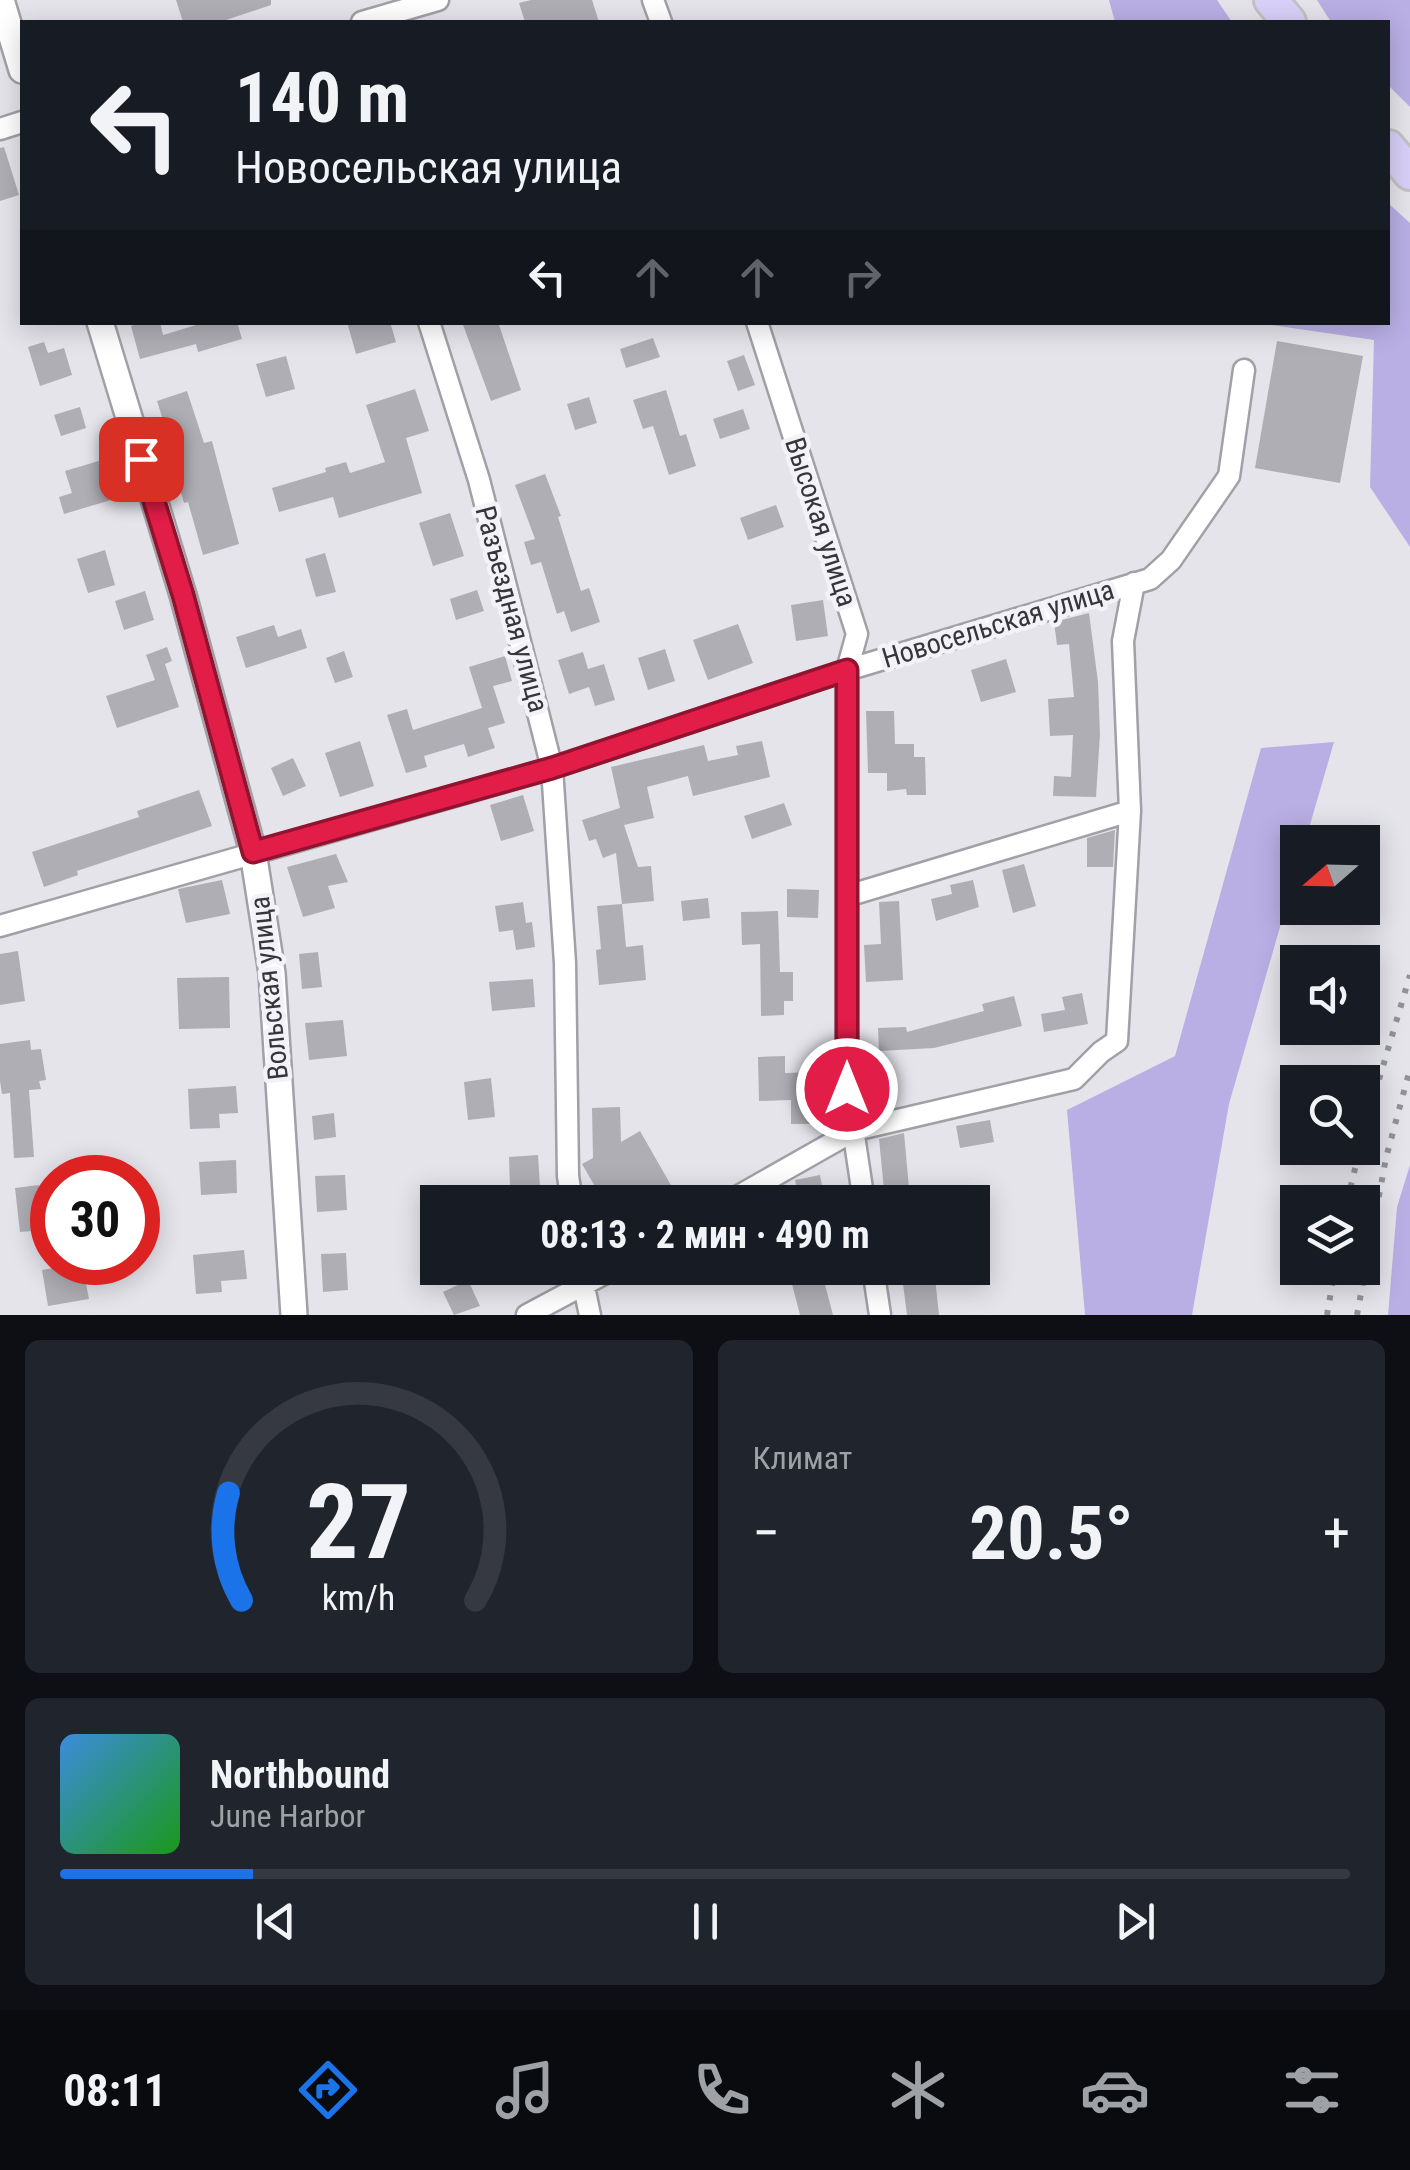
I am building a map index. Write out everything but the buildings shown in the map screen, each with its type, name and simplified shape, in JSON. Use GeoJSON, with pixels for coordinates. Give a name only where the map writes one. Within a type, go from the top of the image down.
{"type":"FeatureCollection","features":[{"type":"Feature","properties":{"kind":"main road"},"geometry":{"type":"LineString","coordinates":[[1271,0],[1287,20]]}},
{"type":"Feature","properties":{"kind":"main road"},"geometry":{"type":"LineString","coordinates":[[1390,133],[1410,152]]}},
{"type":"Feature","properties":{"kind":"main road"},"geometry":{"type":"LineString","coordinates":[[1390,149],[1410,173]]}},
{"type":"Feature","properties":{"kind":"street"},"geometry":{"type":"LineString","coordinates":[[2,0],[20,63]]}},
{"type":"Feature","properties":{"kind":"street"},"geometry":{"type":"LineString","coordinates":[[369,20],[438,0]]}},
{"type":"Feature","properties":{"kind":"street","name":"Вольская улица"},"geometry":{"type":"LineString","coordinates":[[101,325],[183,595],[253,852],[272,973],[294,1315]]}},
{"type":"Feature","properties":{"kind":"street","name":"Разъездная улица"},"geometry":{"type":"LineString","coordinates":[[430,325],[478,480],[552,768],[565,964],[569,1185]]}},
{"type":"Feature","properties":{"kind":"street","name":"Высокая улица"},"geometry":{"type":"LineString","coordinates":[[758,325],[857,634],[847,670],[847,1089],[862,1185]]}},
{"type":"Feature","properties":{"kind":"street","name":"Новосельская улица"},"geometry":{"type":"LineString","coordinates":[[0,926],[552,768],[847,670],[1150,579],[1170,560],[1229,476],[1244,370]]}},
{"type":"Feature","properties":{"kind":"street"},"geometry":{"type":"LineString","coordinates":[[758,1185],[855,1130],[1074,1080],[1101,1052],[1117,1042],[1130,810],[1124,641],[1134,583]]}},
{"type":"Feature","properties":{"kind":"street"},"geometry":{"type":"LineString","coordinates":[[848,896],[1130,810]]}},
{"type":"Feature","properties":{"kind":"street"},"geometry":{"type":"LineString","coordinates":[[527,1315],[570,1285]]}},
{"type":"Feature","properties":{"kind":"street"},"geometry":{"type":"LineString","coordinates":[[583,1285],[590,1315]]}},
{"type":"Feature","properties":{"kind":"street"},"geometry":{"type":"LineString","coordinates":[[876,1285],[880,1315]]}},
{"type":"Feature","properties":{"kind":"shaded area"},"geometry":{"type":"Polygon","coordinates":[[[1109,0],[1217,0],[1231,20],[1114,20],[1109,0]]]}},
{"type":"Feature","properties":{"kind":"shaded area"},"geometry":{"type":"Polygon","coordinates":[[[1317,0],[1410,0],[1410,107],[1390,87],[1390,20],[1330,20],[1317,0]]]}},
{"type":"Feature","properties":{"kind":"shaded area"},"geometry":{"type":"Polygon","coordinates":[[[1390,205],[1410,223],[1410,547],[1370,487],[1374,340],[1272,325],[1390,325],[1390,205]]]}},
{"type":"Feature","properties":{"kind":"shaded area"},"geometry":{"type":"Polygon","coordinates":[[[1334,742],[1310,825],[1280,825],[1281,925],[1229,1104],[1192,1315],[1085,1315],[1067,1110],[1175,1056],[1261,748],[1334,742]]]}},
{"type":"Feature","properties":{"kind":"shaded area"},"geometry":{"type":"Polygon","coordinates":[[[1410,1165],[1410,1315],[1388,1315],[1397,1207],[1410,1165]]]}},
{"type":"Feature","properties":{"kind":"railway"},"geometry":{"type":"LineString","coordinates":[[1380,1076],[1410,975]]}},
{"type":"Feature","properties":{"kind":"railway"},"geometry":{"type":"LineString","coordinates":[[1357,1315],[1386,1158],[1410,1069]]}},
{"type":"Feature","properties":{"kind":"railway"},"geometry":{"type":"LineString","coordinates":[[1351,1185],[1356,1165]]}},
{"type":"Feature","properties":{"kind":"railway"},"geometry":{"type":"LineString","coordinates":[[1327,1315],[1332,1285]]}},
{"type":"Feature","properties":{"kind":"route"},"geometry":{"type":"LineString","coordinates":[[141,459],[183,595],[253,852],[552,768],[847,670],[847,1089]]}}]}
